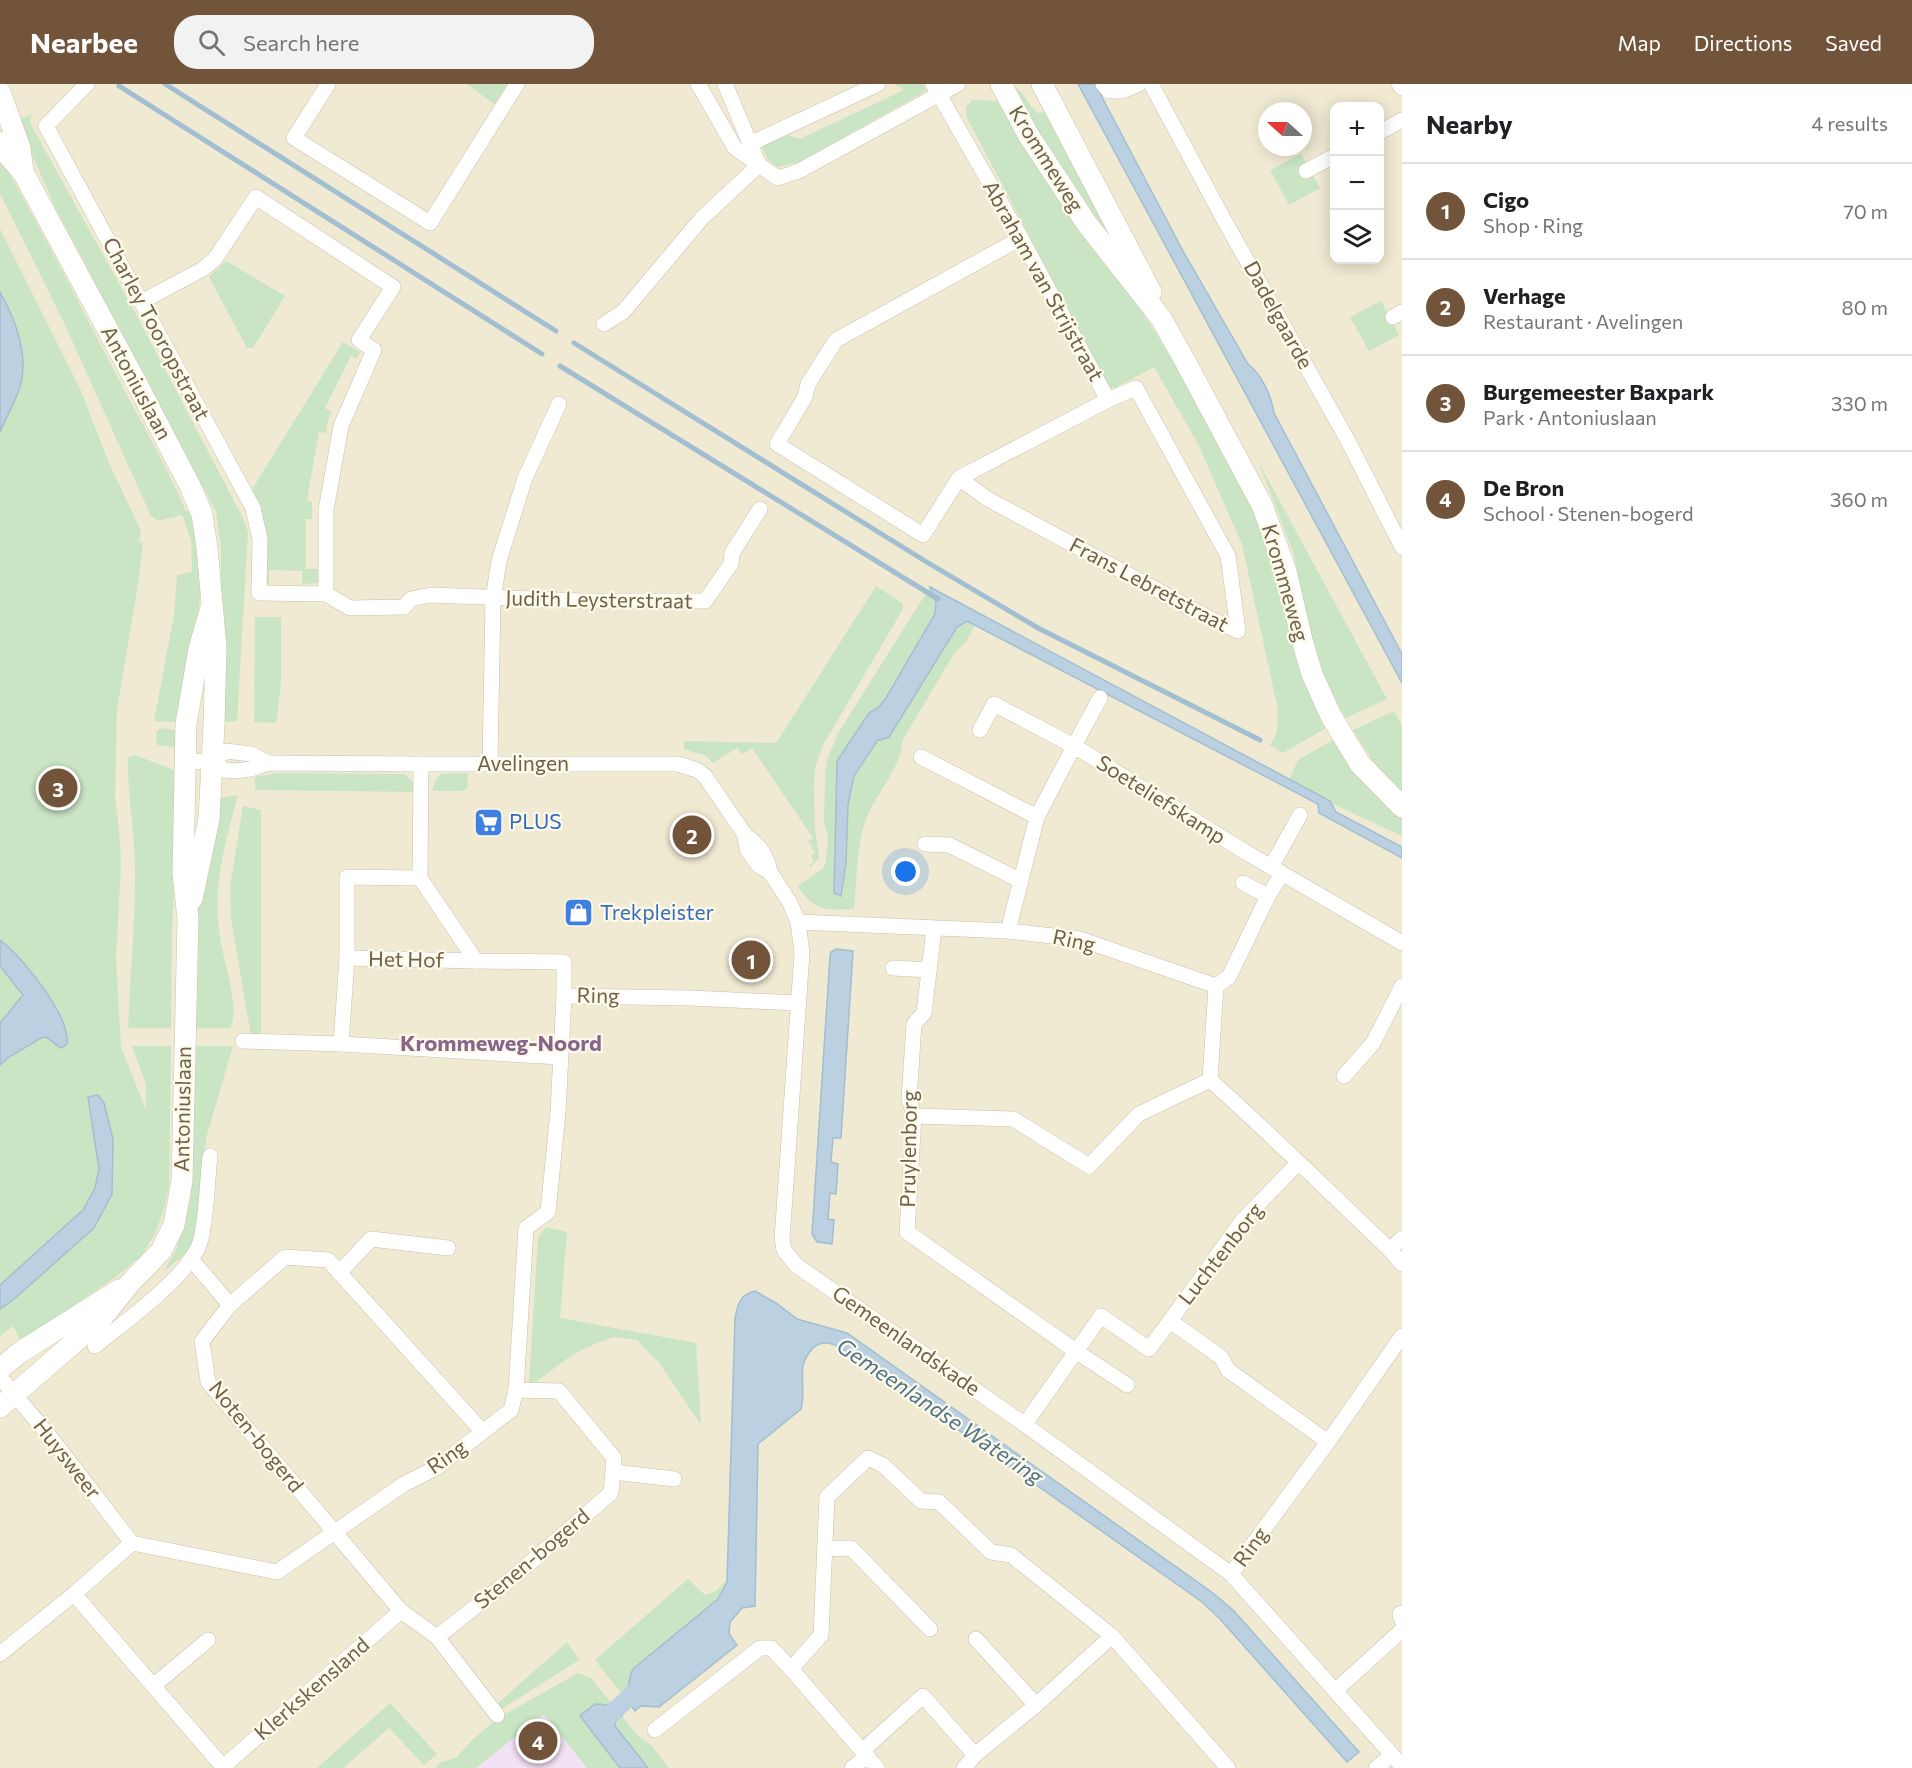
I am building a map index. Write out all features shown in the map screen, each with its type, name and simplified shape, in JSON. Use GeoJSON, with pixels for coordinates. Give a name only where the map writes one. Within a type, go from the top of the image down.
{"type":"FeatureCollection","features":[{"type":"Feature","properties":{"kind":"main road","name":"Krommeweg"},"geometry":{"type":"LineString","coordinates":[[1001,84],[1029,136],[1087,224],[1161,318]]}},
{"type":"Feature","properties":{"kind":"main road","name":"Krommeweg"},"geometry":{"type":"LineString","coordinates":[[1042,84],[1147,280],[1161,318],[1262,505],[1286,571],[1302,640],[1322,699],[1339,733],[1353,753],[1372,778],[1402,807]]}},
{"type":"Feature","properties":{"kind":"main road","name":"Antoniuslaan"},"geometry":{"type":"LineString","coordinates":[[0,92],[21,148],[23,172]]}},
{"type":"Feature","properties":{"kind":"main road","name":"Antoniuslaan"},"geometry":{"type":"LineString","coordinates":[[0,142],[5,152],[23,172],[138,384],[202,514],[216,647],[209,819],[188,919]]}},
{"type":"Feature","properties":{"kind":"main road","name":"Antoniuslaan"},"geometry":{"type":"LineString","coordinates":[[7,1401],[101,1318],[129,1284],[161,1251],[174,1225],[182,1181],[188,919],[183,873],[186,724],[199,649],[211,608]]}},
{"type":"Feature","properties":{"kind":"main road","name":"Antoniuslaan"},"geometry":{"type":"LineString","coordinates":[[0,1369],[19,1353],[92,1305],[129,1284]]}},
{"type":"Feature","properties":{"kind":"street","name":"Charley Tooropstraat"},"geometry":{"type":"LineString","coordinates":[[87,84],[46,126],[253,508],[260,538],[259,593],[326,594]]}},
{"type":"Feature","properties":{"kind":"street"},"geometry":{"type":"LineString","coordinates":[[328,84],[294,138],[430,223],[517,84]]}},
{"type":"Feature","properties":{"kind":"street"},"geometry":{"type":"LineString","coordinates":[[698,84],[735,148],[778,178],[799,171],[936,89],[958,84]]}},
{"type":"Feature","properties":{"kind":"street"},"geometry":{"type":"LineString","coordinates":[[725,84],[752,143],[759,165]]}},
{"type":"Feature","properties":{"kind":"street"},"geometry":{"type":"LineString","coordinates":[[752,143],[878,84]]}},
{"type":"Feature","properties":{"kind":"street"},"geometry":{"type":"LineString","coordinates":[[1103,84],[1109,91],[1122,91],[1139,84]]}},
{"type":"Feature","properties":{"kind":"street","name":"Dadelgaarde"},"geometry":{"type":"LineString","coordinates":[[1151,84],[1222,218],[1341,429],[1402,547]]}},
{"type":"Feature","properties":{"kind":"street"},"geometry":{"type":"LineString","coordinates":[[1399,84],[1402,88]]}},
{"type":"Feature","properties":{"kind":"street","name":"Abraham van Strijstraat"},"geometry":{"type":"LineString","coordinates":[[936,89],[1021,238],[1108,400],[959,478]]}},
{"type":"Feature","properties":{"kind":"street"},"geometry":{"type":"LineString","coordinates":[[1384,130],[1402,120]]}},
{"type":"Feature","properties":{"kind":"street"},"geometry":{"type":"LineString","coordinates":[[1306,171],[1330,159]]}},
{"type":"Feature","properties":{"kind":"street"},"geometry":{"type":"LineString","coordinates":[[604,324],[623,312],[702,218],[759,165]]}},
{"type":"Feature","properties":{"kind":"street"},"geometry":{"type":"LineString","coordinates":[[141,302],[202,269],[215,259],[256,197],[393,286],[359,340],[374,350],[341,426],[326,510],[326,594],[350,608],[404,607],[411,599],[431,595],[493,599]]}},
{"type":"Feature","properties":{"kind":"street"},"geometry":{"type":"LineString","coordinates":[[959,478],[923,535],[777,444],[805,397],[808,384],[836,340],[1021,238]]}},
{"type":"Feature","properties":{"kind":"street","name":"Frans Lebretstraat"},"geometry":{"type":"LineString","coordinates":[[959,478],[986,498],[1211,619],[1238,631],[1228,556],[1136,388],[1108,400]]}},
{"type":"Feature","properties":{"kind":"street"},"geometry":{"type":"LineString","coordinates":[[490,763],[493,599],[499,561],[525,478],[559,404]]}},
{"type":"Feature","properties":{"kind":"street","name":"Judith Leysterstraat"},"geometry":{"type":"LineString","coordinates":[[493,599],[705,600],[730,564],[732,553],[760,509]]}},
{"type":"Feature","properties":{"kind":"street","name":"Soeteliefskamp"},"geometry":{"type":"LineString","coordinates":[[1008,931],[1037,817],[1100,698]]}},
{"type":"Feature","properties":{"kind":"street","name":"Soeteliefskamp"},"geometry":{"type":"LineString","coordinates":[[980,730],[994,704],[1074,746],[1247,853],[1402,943]]}},
{"type":"Feature","properties":{"kind":"street"},"geometry":{"type":"LineString","coordinates":[[921,757],[1037,817]]}},
{"type":"Feature","properties":{"kind":"street","name":"Avelingen"},"geometry":{"type":"LineString","coordinates":[[186,761],[212,762],[225,770],[235,771],[251,769],[268,763],[678,764],[697,770],[705,776],[745,835],[747,849],[753,858],[759,866],[770,872],[783,891],[798,922]]}},
{"type":"Feature","properties":{"kind":"street"},"geometry":{"type":"LineString","coordinates":[[420,879],[421,764]]}},
{"type":"Feature","properties":{"kind":"street"},"geometry":{"type":"LineString","coordinates":[[1210,1080],[1216,986],[1229,977],[1268,896],[1276,870],[1300,815]]}},
{"type":"Feature","properties":{"kind":"street"},"geometry":{"type":"LineString","coordinates":[[925,844],[949,845],[1021,881]]}},
{"type":"Feature","properties":{"kind":"street","name":"Het Hof"},"geometry":{"type":"LineString","coordinates":[[476,961],[420,879],[347,878],[347,958],[476,961],[564,962],[564,996]]}},
{"type":"Feature","properties":{"kind":"street"},"geometry":{"type":"LineString","coordinates":[[1243,883],[1268,896]]}},
{"type":"Feature","properties":{"kind":"street"},"geometry":{"type":"LineString","coordinates":[[797,1003],[802,953],[798,922]]}},
{"type":"Feature","properties":{"kind":"street","name":"Ring"},"geometry":{"type":"LineString","coordinates":[[798,922],[1008,931],[1080,939],[1216,986]]}},
{"type":"Feature","properties":{"kind":"street","name":"Pruylenborg"},"geometry":{"type":"LineString","coordinates":[[934,929],[924,1013],[914,1024],[909,1099],[914,1116],[907,1232],[1077,1352],[1127,1384]]}},
{"type":"Feature","properties":{"kind":"street"},"geometry":{"type":"LineString","coordinates":[[341,1044],[347,958]]}},
{"type":"Feature","properties":{"kind":"street"},"geometry":{"type":"LineString","coordinates":[[893,968],[929,970]]}},
{"type":"Feature","properties":{"kind":"street"},"geometry":{"type":"LineString","coordinates":[[1344,1076],[1373,1043],[1402,986]]}},
{"type":"Feature","properties":{"kind":"street","name":"Ring"},"geometry":{"type":"LineString","coordinates":[[132,1542],[276,1572],[404,1484],[436,1468],[511,1410],[516,1390],[526,1228],[548,1212],[558,1112],[564,996],[691,998],[797,1003]]}},
{"type":"Feature","properties":{"kind":"street","name":"Gemeenlandskade"},"geometry":{"type":"LineString","coordinates":[[797,1003],[782,1239],[784,1250],[796,1264],[1231,1574]]}},
{"type":"Feature","properties":{"kind":"street"},"geometry":{"type":"LineString","coordinates":[[243,1041],[341,1044],[560,1057]]}},
{"type":"Feature","properties":{"kind":"street"},"geometry":{"type":"LineString","coordinates":[[914,1116],[1013,1119],[1089,1166],[1139,1114],[1210,1080]]}},
{"type":"Feature","properties":{"kind":"street"},"geometry":{"type":"LineString","coordinates":[[1210,1080],[1281,1143],[1298,1163],[1402,1264]]}},
{"type":"Feature","properties":{"kind":"street"},"geometry":{"type":"LineString","coordinates":[[95,1346],[167,1286],[191,1259],[201,1240],[210,1156]]}},
{"type":"Feature","properties":{"kind":"street","name":"Luchtenborg"},"geometry":{"type":"LineString","coordinates":[[1170,1321],[1242,1221],[1298,1163]]}},
{"type":"Feature","properties":{"kind":"street"},"geometry":{"type":"LineString","coordinates":[[1390,1250],[1402,1238]]}},
{"type":"Feature","properties":{"kind":"street"},"geometry":{"type":"LineString","coordinates":[[339,1273],[371,1239],[448,1248]]}},
{"type":"Feature","properties":{"kind":"street","name":"Noten-bogerd"},"geometry":{"type":"LineString","coordinates":[[334,1532],[208,1382],[202,1341],[230,1305],[285,1257],[328,1260],[482,1431]]}},
{"type":"Feature","properties":{"kind":"street"},"geometry":{"type":"LineString","coordinates":[[191,1259],[230,1305]]}},
{"type":"Feature","properties":{"kind":"street"},"geometry":{"type":"LineString","coordinates":[[1025,1425],[1101,1316],[1149,1349],[1170,1321],[1221,1357],[1228,1370],[1328,1442]]}},
{"type":"Feature","properties":{"kind":"street","name":"Ring"},"geometry":{"type":"LineString","coordinates":[[1376,1768],[1397,1760],[1231,1574],[1402,1336]]}},
{"type":"Feature","properties":{"kind":"street","name":"Huysweer"},"geometry":{"type":"LineString","coordinates":[[0,1377],[7,1401],[51,1438],[132,1542]]}},
{"type":"Feature","properties":{"kind":"street"},"geometry":{"type":"LineString","coordinates":[[516,1390],[559,1391],[614,1458],[614,1472],[674,1479]]}},
{"type":"Feature","properties":{"kind":"street"},"geometry":{"type":"LineString","coordinates":[[791,1669],[821,1635],[827,1497],[868,1458],[883,1464],[921,1500],[939,1502],[991,1552],[1011,1555],[1112,1636],[1228,1768]]}},
{"type":"Feature","properties":{"kind":"street","name":"Stenen-bogerd"},"geometry":{"type":"LineString","coordinates":[[437,1637],[517,1574],[611,1492],[614,1472]]}},
{"type":"Feature","properties":{"kind":"street"},"geometry":{"type":"LineString","coordinates":[[334,1532],[401,1611],[437,1637],[497,1715]]}},
{"type":"Feature","properties":{"kind":"street"},"geometry":{"type":"LineString","coordinates":[[1,1653],[74,1594],[132,1542]]}},
{"type":"Feature","properties":{"kind":"street"},"geometry":{"type":"LineString","coordinates":[[825,1549],[851,1548],[930,1629]]}},
{"type":"Feature","properties":{"kind":"street"},"geometry":{"type":"LineString","coordinates":[[74,1594],[224,1767]]}},
{"type":"Feature","properties":{"kind":"street","name":"Klerkskensland"},"geometry":{"type":"LineString","coordinates":[[224,1767],[401,1611]]}},
{"type":"Feature","properties":{"kind":"street"},"geometry":{"type":"LineString","coordinates":[[1402,1613],[1400,1614],[1402,1620]]}},
{"type":"Feature","properties":{"kind":"street"},"geometry":{"type":"LineString","coordinates":[[1336,1690],[1402,1630]]}},
{"type":"Feature","properties":{"kind":"street"},"geometry":{"type":"LineString","coordinates":[[964,1768],[975,1755],[1112,1636]]}},
{"type":"Feature","properties":{"kind":"street"},"geometry":{"type":"LineString","coordinates":[[153,1686],[208,1640]]}},
{"type":"Feature","properties":{"kind":"street"},"geometry":{"type":"LineString","coordinates":[[976,1640],[1035,1705]]}},
{"type":"Feature","properties":{"kind":"street"},"geometry":{"type":"LineString","coordinates":[[655,1730],[760,1648],[771,1648],[877,1768]]}},
{"type":"Feature","properties":{"kind":"street"},"geometry":{"type":"LineString","coordinates":[[852,1768],[864,1753],[923,1696],[975,1755]]}},
{"type":"Feature","properties":{"kind":"shaded area"},"geometry":{"type":"Polygon","coordinates":[[[0,84],[1402,84],[1402,1768],[0,1768],[0,84]]]}},
{"type":"Feature","properties":{"kind":"shaded area"},"geometry":{"type":"Polygon","coordinates":[[[544,1713],[587,1768],[476,1768],[544,1713]]]}},
{"type":"Feature","properties":{"kind":"green space"},"geometry":{"type":"Polygon","coordinates":[[[467,84],[511,84],[494,104],[467,84]]]}},
{"type":"Feature","properties":{"kind":"green space"},"geometry":{"type":"Polygon","coordinates":[[[894,84],[923,84],[926,91],[799,162],[777,167],[768,160],[761,145],[784,134],[800,139],[904,90],[894,84]]]}},
{"type":"Feature","properties":{"kind":"green space"},"geometry":{"type":"Polygon","coordinates":[[[1013,86],[1038,113],[1049,110],[1143,284],[1053,160],[1013,86]]]}},
{"type":"Feature","properties":{"kind":"green space"},"geometry":{"type":"Polygon","coordinates":[[[972,100],[1001,101],[1152,327],[1195,397],[1246,494],[1270,550],[1297,661],[1316,710],[1326,728],[1283,753],[1270,745],[1277,732],[1278,710],[1242,544],[1198,444],[1154,367],[1115,388],[1109,387],[967,118],[966,107],[972,100]]]}},
{"type":"Feature","properties":{"kind":"green space"},"geometry":{"type":"Polygon","coordinates":[[[32,114],[30,123],[136,314],[244,520],[248,533],[237,721],[220,722],[221,548],[216,512],[55,207],[19,125],[18,120],[32,114]]]}},
{"type":"Feature","properties":{"kind":"green space"},"geometry":{"type":"Polygon","coordinates":[[[1297,156],[1302,156],[1320,188],[1289,205],[1270,170],[1297,156]]]}},
{"type":"Feature","properties":{"kind":"green space"},"geometry":{"type":"Polygon","coordinates":[[[0,157],[45,238],[186,511],[189,511],[198,547],[199,612],[178,722],[154,721],[174,615],[177,575],[192,572],[191,540],[182,515],[158,521],[151,516],[66,327],[0,193],[0,157]]]}},
{"type":"Feature","properties":{"kind":"green space"},"geometry":{"type":"Polygon","coordinates":[[[0,229],[81,391],[109,463],[141,531],[139,543],[143,542],[139,578],[117,709],[115,796],[121,864],[116,959],[121,1047],[146,1110],[146,1084],[132,1046],[171,1046],[169,1187],[155,1234],[141,1256],[117,1276],[24,1340],[19,1338],[13,1326],[0,1336],[0,966],[13,983],[9,946],[0,940],[0,229]]]}},
{"type":"Feature","properties":{"kind":"green space"},"geometry":{"type":"Polygon","coordinates":[[[226,261],[285,296],[253,348],[247,348],[209,277],[226,261]]]}},
{"type":"Feature","properties":{"kind":"green space"},"geometry":{"type":"Polygon","coordinates":[[[1381,301],[1399,335],[1369,351],[1350,317],[1381,301]]]}},
{"type":"Feature","properties":{"kind":"green space"},"geometry":{"type":"Polygon","coordinates":[[[343,342],[360,352],[357,359],[351,356],[325,408],[332,412],[328,419],[326,433],[319,432],[307,500],[312,502],[312,519],[306,519],[306,569],[318,569],[319,583],[302,584],[302,571],[269,570],[269,584],[266,584],[265,534],[261,505],[251,491],[343,342]]]}},
{"type":"Feature","properties":{"kind":"green space"},"geometry":{"type":"Polygon","coordinates":[[[1259,463],[1387,699],[1346,718],[1323,675],[1312,640],[1293,552],[1259,463]]]}},
{"type":"Feature","properties":{"kind":"green space"},"geometry":{"type":"Polygon","coordinates":[[[876,586],[902,603],[903,609],[823,745],[815,768],[814,787],[815,828],[819,857],[811,867],[809,865],[814,861],[811,856],[815,853],[808,841],[813,838],[752,748],[742,754],[737,748],[713,763],[707,756],[683,749],[685,741],[777,742],[876,586]]]}},
{"type":"Feature","properties":{"kind":"green space"},"geometry":{"type":"Polygon","coordinates":[[[930,587],[936,603],[935,614],[886,698],[879,707],[869,713],[837,761],[834,893],[842,896],[846,863],[848,804],[854,778],[876,743],[889,737],[957,627],[967,621],[975,625],[966,642],[955,652],[902,741],[898,761],[871,807],[863,828],[859,851],[854,909],[822,908],[810,901],[798,886],[823,868],[826,862],[828,838],[824,822],[825,774],[828,757],[840,730],[930,587]]]}},
{"type":"Feature","properties":{"kind":"green space"},"geometry":{"type":"Polygon","coordinates":[[[255,617],[281,617],[281,683],[279,683],[281,685],[276,723],[254,722],[255,617]]]}},
{"type":"Feature","properties":{"kind":"green space"},"geometry":{"type":"Polygon","coordinates":[[[1394,711],[1402,726],[1402,792],[1373,761],[1353,730],[1394,711]]]}},
{"type":"Feature","properties":{"kind":"green space"},"geometry":{"type":"Polygon","coordinates":[[[160,728],[182,731],[182,745],[171,747],[157,745],[156,732],[160,728]]]}},
{"type":"Feature","properties":{"kind":"green space"},"geometry":{"type":"Polygon","coordinates":[[[1333,740],[1373,792],[1402,819],[1402,836],[1288,783],[1298,760],[1333,740]]]}},
{"type":"Feature","properties":{"kind":"green space"},"geometry":{"type":"Polygon","coordinates":[[[135,755],[179,772],[172,935],[171,1028],[128,1028],[135,883],[128,757],[135,755]]]}},
{"type":"Feature","properties":{"kind":"green space"},"geometry":{"type":"Polygon","coordinates":[[[277,773],[405,774],[418,792],[255,790],[255,777],[277,773]]]}},
{"type":"Feature","properties":{"kind":"green space"},"geometry":{"type":"Polygon","coordinates":[[[468,773],[467,789],[432,791],[436,779],[441,774],[468,773]]]}},
{"type":"Feature","properties":{"kind":"green space"},"geometry":{"type":"Polygon","coordinates":[[[238,795],[224,848],[218,901],[220,938],[230,984],[234,1010],[233,1020],[230,1028],[195,1028],[195,934],[200,894],[219,798],[238,795]]]}},
{"type":"Feature","properties":{"kind":"green space"},"geometry":{"type":"Polygon","coordinates":[[[243,806],[261,810],[261,1039],[251,1036],[231,918],[230,887],[243,806]]]}},
{"type":"Feature","properties":{"kind":"green space"},"geometry":{"type":"Polygon","coordinates":[[[195,1046],[233,1046],[207,1135],[202,1164],[198,1244],[164,1271],[176,1250],[190,1203],[193,1166],[195,1046]]]}},
{"type":"Feature","properties":{"kind":"green space"},"geometry":{"type":"Polygon","coordinates":[[[546,1227],[567,1232],[560,1318],[696,1343],[701,1425],[660,1364],[637,1340],[614,1337],[597,1343],[572,1355],[537,1381],[529,1383],[538,1237],[546,1227]]]}},
{"type":"Feature","properties":{"kind":"green space"},"geometry":{"type":"Polygon","coordinates":[[[688,1579],[705,1595],[716,1591],[727,1580],[718,1599],[630,1675],[629,1690],[625,1698],[595,1660],[688,1579]]]}},
{"type":"Feature","properties":{"kind":"green space"},"geometry":{"type":"Polygon","coordinates":[[[567,1642],[579,1660],[500,1710],[496,1705],[567,1642]]]}},
{"type":"Feature","properties":{"kind":"green space"},"geometry":{"type":"Polygon","coordinates":[[[578,1673],[591,1678],[613,1705],[595,1704],[603,1745],[620,1768],[587,1768],[544,1714],[476,1768],[436,1768],[440,1763],[457,1757],[473,1739],[497,1719],[578,1673]]]}},
{"type":"Feature","properties":{"kind":"green space"},"geometry":{"type":"Polygon","coordinates":[[[390,1703],[437,1754],[424,1765],[389,1728],[343,1768],[317,1768],[390,1703]]]}},
{"type":"Feature","properties":{"kind":"green space"},"geometry":{"type":"Polygon","coordinates":[[[622,1716],[639,1737],[651,1745],[669,1768],[648,1768],[615,1726],[616,1720],[622,1716]]]}},
{"type":"Feature","properties":{"kind":"water"},"geometry":{"type":"Polygon","coordinates":[[[1078,84],[1095,84],[1183,251],[1248,364],[1265,386],[1274,413],[1402,654],[1402,683],[1078,84]]]}},
{"type":"Feature","properties":{"kind":"water"},"geometry":{"type":"Polygon","coordinates":[[[0,292],[20,339],[23,365],[19,390],[0,432],[0,292]]]}},
{"type":"Feature","properties":{"kind":"water"},"geometry":{"type":"Polygon","coordinates":[[[930,587],[1330,801],[1336,812],[1402,847],[1402,858],[1319,813],[1318,804],[967,621],[957,627],[889,737],[877,741],[854,776],[848,804],[846,863],[841,896],[834,893],[837,761],[869,713],[879,707],[886,698],[935,614],[936,603],[930,587]]]}},
{"type":"Feature","properties":{"kind":"water"},"geometry":{"type":"Polygon","coordinates":[[[0,940],[20,959],[43,987],[61,1018],[67,1044],[61,1048],[46,1037],[41,1038],[0,1065],[0,1023],[23,995],[0,966],[0,940]]]}},
{"type":"Feature","properties":{"kind":"water"},"geometry":{"type":"Polygon","coordinates":[[[836,949],[853,951],[841,1138],[833,1138],[831,1162],[838,1164],[836,1194],[830,1193],[828,1219],[834,1220],[832,1244],[817,1242],[812,1234],[830,956],[831,952],[836,949]]]}},
{"type":"Feature","properties":{"kind":"water"},"geometry":{"type":"Polygon","coordinates":[[[98,1095],[104,1103],[113,1139],[112,1194],[94,1228],[0,1309],[0,1285],[83,1210],[95,1188],[99,1169],[88,1097],[98,1095]]]}},
{"type":"Feature","properties":{"kind":"water"},"geometry":{"type":"Polygon","coordinates":[[[755,1291],[797,1319],[847,1333],[1213,1593],[1234,1611],[1359,1752],[1347,1762],[1220,1619],[1202,1602],[851,1354],[827,1343],[817,1345],[804,1361],[801,1409],[758,1444],[755,1606],[742,1608],[730,1622],[729,1634],[737,1645],[659,1707],[641,1706],[635,1711],[625,1698],[633,1669],[718,1599],[727,1582],[735,1318],[740,1300],[755,1291]]]}},
{"type":"Feature","properties":{"kind":"water"},"geometry":{"type":"Polygon","coordinates":[[[595,1704],[610,1706],[622,1716],[616,1720],[615,1726],[648,1768],[620,1768],[580,1716],[595,1704]]]}},
{"type":"Feature","properties":{"kind":"waterway"},"geometry":{"type":"LineString","coordinates":[[165,84],[556,331]]}},
{"type":"Feature","properties":{"kind":"waterway"},"geometry":{"type":"LineString","coordinates":[[119,86],[542,354]]}},
{"type":"Feature","properties":{"kind":"waterway"},"geometry":{"type":"LineString","coordinates":[[574,343],[925,561],[1038,628],[1260,740]]}},
{"type":"Feature","properties":{"kind":"waterway"},"geometry":{"type":"LineString","coordinates":[[560,366],[938,599]]}},
{"type":"Feature","properties":{"kind":"waterway","name":"Gemeenlandse Watering"},"geometry":{"type":"LineString","coordinates":[[605,1725],[603,1721],[644,1684]]}},
{"type":"Feature","properties":{"kind":"place","name":"Burgemeester Baxpark"},"geometry":{"type":"Point","coordinates":[58,788]}},
{"type":"Feature","properties":{"kind":"place","name":"PLUS"},"geometry":{"type":"Point","coordinates":[488,822]}},
{"type":"Feature","properties":{"kind":"place","name":"Verhage"},"geometry":{"type":"Point","coordinates":[692,835]}},
{"type":"Feature","properties":{"kind":"place","name":"Trekpleister"},"geometry":{"type":"Point","coordinates":[579,913]}},
{"type":"Feature","properties":{"kind":"place","name":"Cigo"},"geometry":{"type":"Point","coordinates":[751,960]}},
{"type":"Feature","properties":{"kind":"place","name":"De Bron"},"geometry":{"type":"Point","coordinates":[538,1741]}},
{"type":"Feature","properties":{"kind":"district","name":"Krommeweg-Noord"},"geometry":{"type":"Point","coordinates":[501,1043]}}]}
